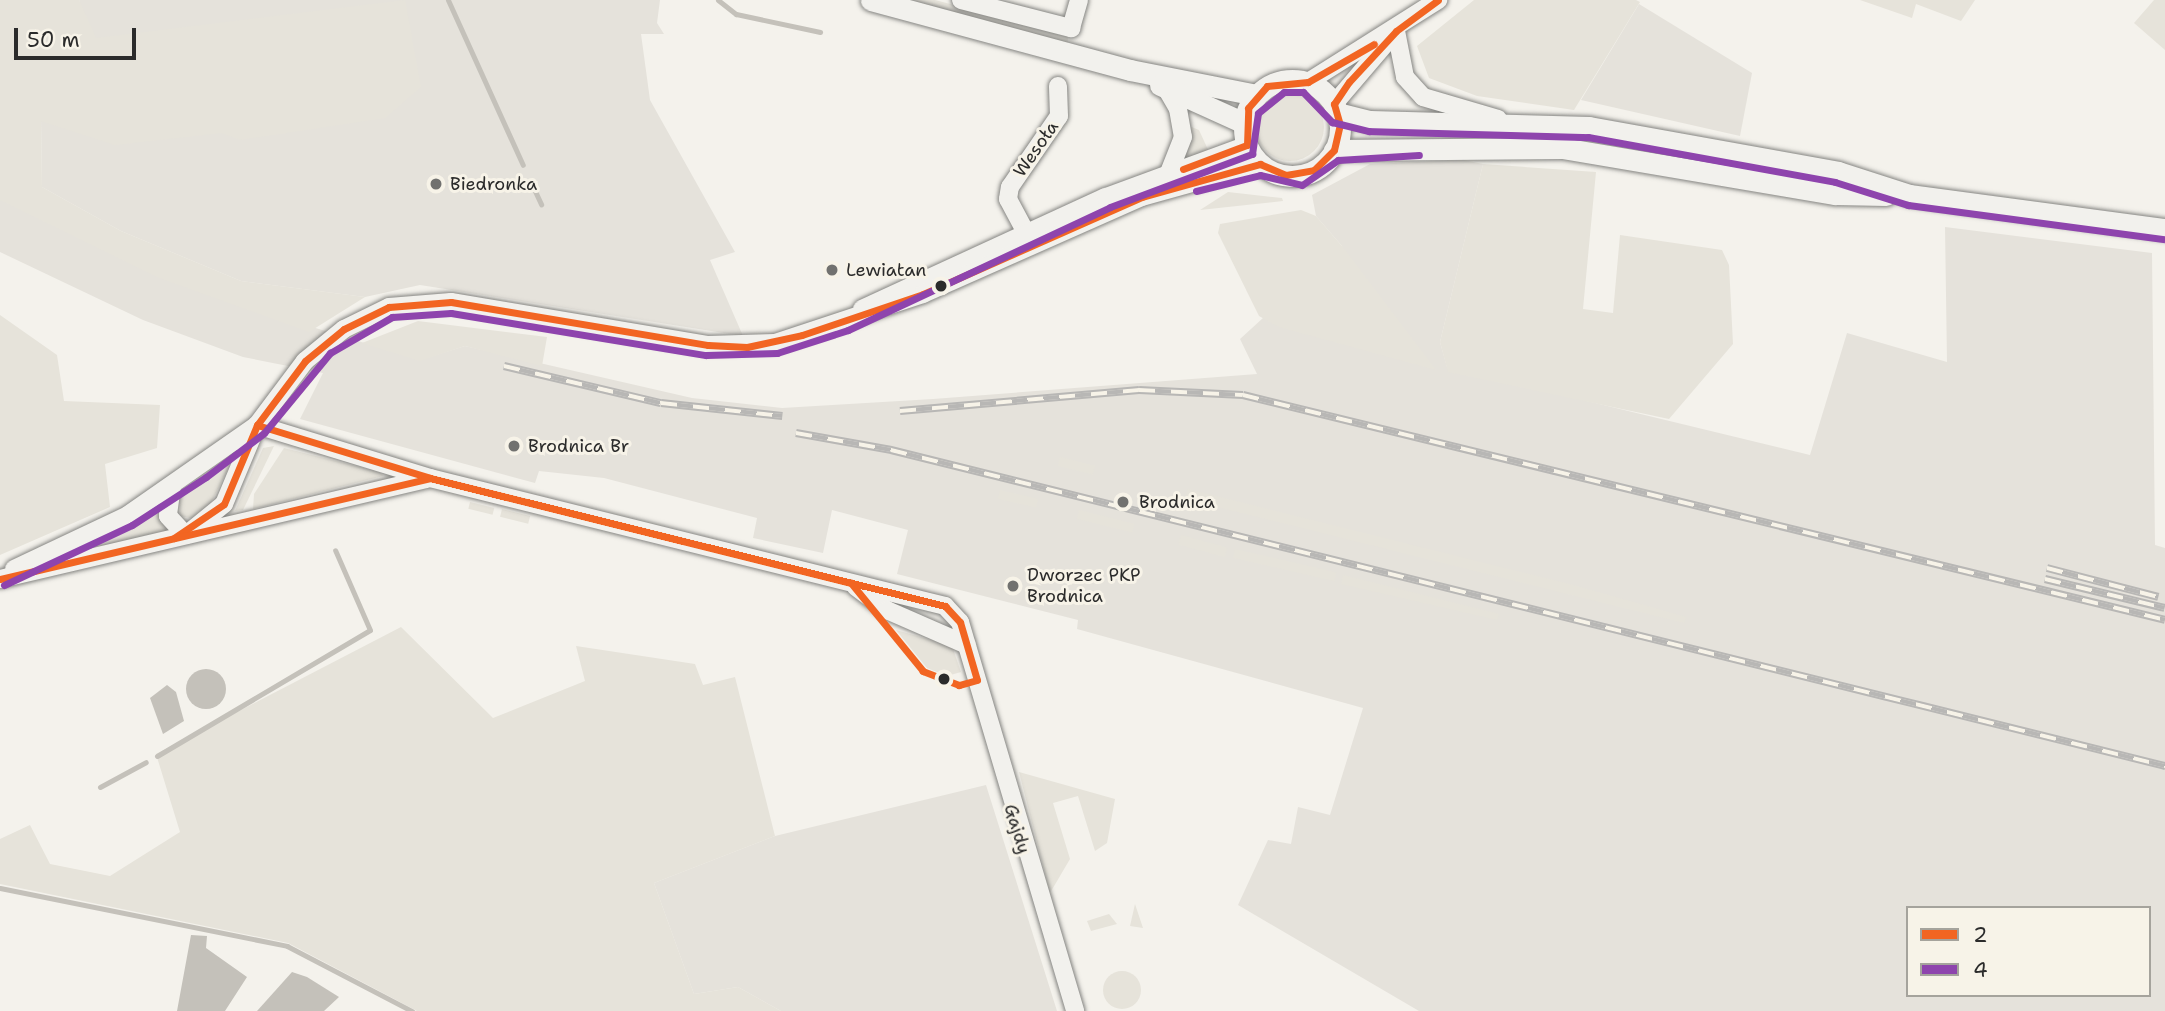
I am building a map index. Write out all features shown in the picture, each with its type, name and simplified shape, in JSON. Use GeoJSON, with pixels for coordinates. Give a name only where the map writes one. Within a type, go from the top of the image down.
{"type":"FeatureCollection","features":[{"type":"Feature","properties":{"kind":"main road"},"geometry":{"type":"LineString","coordinates":[[871,0],[1130,70],[1256,95]]}},
{"type":"Feature","properties":{"kind":"main road"},"geometry":{"type":"LineString","coordinates":[[1130,70],[1244,123]]}},
{"type":"Feature","properties":{"kind":"main road"},"geometry":{"type":"LineString","coordinates":[[1909,195],[1838,172],[1666,138],[1518,124],[1370,121],[1335,108],[1308,82],[1280,81],[1256,95],[1244,123],[1247,145],[1260,164],[1301,175],[1334,150],[1562,148],[1835,194],[1909,195],[2165,229]]}},
{"type":"Feature","properties":{"kind":"main road"},"geometry":{"type":"LineString","coordinates":[[1334,150],[1335,108]]}},
{"type":"Feature","properties":{"kind":"street"},"geometry":{"type":"LineString","coordinates":[[961,0],[1071,27],[1079,0]]}},
{"type":"Feature","properties":{"kind":"street"},"geometry":{"type":"LineString","coordinates":[[1308,82],[1396,31],[1438,0]]}},
{"type":"Feature","properties":{"kind":"street"},"geometry":{"type":"LineString","coordinates":[[1335,108],[1396,31]]}},
{"type":"Feature","properties":{"kind":"street"},"geometry":{"type":"LineString","coordinates":[[1396,31],[1405,77],[1423,97],[1518,124]]}},
{"type":"Feature","properties":{"kind":"street","name":"Wesoła"},"geometry":{"type":"LineString","coordinates":[[1030,240],[1008,199],[1010,187],[1059,116],[1058,86]]}},
{"type":"Feature","properties":{"kind":"street"},"geometry":{"type":"LineString","coordinates":[[1166,88],[1178,109],[1183,136],[1168,175]]}},
{"type":"Feature","properties":{"kind":"street"},"geometry":{"type":"LineString","coordinates":[[186,535],[224,504],[257,425],[312,354],[389,307],[451,302],[747,347],[844,320],[1030,240],[1168,175],[1247,145]]}},
{"type":"Feature","properties":{"kind":"street"},"geometry":{"type":"LineString","coordinates":[[1030,240],[1142,197],[1260,164]]}},
{"type":"Feature","properties":{"kind":"street"},"geometry":{"type":"LineString","coordinates":[[257,425],[430,478]]}},
{"type":"Feature","properties":{"kind":"street"},"geometry":{"type":"LineString","coordinates":[[0,577],[128,515],[257,425]]}},
{"type":"Feature","properties":{"kind":"street"},"geometry":{"type":"LineString","coordinates":[[0,577],[430,478]]}},
{"type":"Feature","properties":{"kind":"street","name":"Gajdy"},"geometry":{"type":"LineString","coordinates":[[430,478],[850,583],[887,610],[967,645],[1075,1011]]}},
{"type":"Feature","properties":{"kind":"street"},"geometry":{"type":"LineString","coordinates":[[172,486],[168,516],[186,535]]}},
{"type":"Feature","properties":{"kind":"shaded area"},"geometry":{"type":"Polygon","coordinates":[[[0,0],[79,0],[96,38],[405,0],[421,87],[385,118],[240,140],[222,133],[115,145],[41,121],[42,187],[121,231],[241,281],[365,297],[309,332],[157,277],[0,200],[0,0]]]}},
{"type":"Feature","properties":{"kind":"shaded area"},"geometry":{"type":"Polygon","coordinates":[[[79,0],[660,0],[657,23],[664,34],[641,34],[650,100],[735,252],[710,260],[743,336],[420,285],[365,297],[241,281],[121,231],[42,187],[41,120],[115,144],[79,0]]]}},
{"type":"Feature","properties":{"kind":"shaded area"},"geometry":{"type":"Polygon","coordinates":[[[907,0],[935,0],[1068,35],[1068,44],[907,0]]]}},
{"type":"Feature","properties":{"kind":"shaded area"},"geometry":{"type":"Polygon","coordinates":[[[1474,0],[1640,2],[1574,110],[1477,96],[1429,78],[1417,46],[1474,0]]]}},
{"type":"Feature","properties":{"kind":"shaded area"},"geometry":{"type":"Polygon","coordinates":[[[1860,0],[1975,0],[1961,21],[1916,4],[1912,18],[1860,0]]]}},
{"type":"Feature","properties":{"kind":"shaded area"},"geometry":{"type":"Polygon","coordinates":[[[2154,0],[2165,0],[2165,50],[2134,23],[2154,0]]]}},
{"type":"Feature","properties":{"kind":"shaded area"},"geometry":{"type":"Polygon","coordinates":[[[1639,4],[1752,73],[1740,136],[1581,100],[1639,4]]]}},
{"type":"Feature","properties":{"kind":"shaded area"},"geometry":{"type":"Polygon","coordinates":[[[1290,93],[1303,96],[1314,103],[1321,114],[1324,127],[1321,140],[1314,151],[1303,158],[1290,161],[1277,158],[1266,151],[1259,140],[1256,127],[1259,114],[1266,103],[1277,96],[1290,93]]]}},
{"type":"Feature","properties":{"kind":"shaded area"},"geometry":{"type":"Polygon","coordinates":[[[1189,126],[1199,130],[1210,154],[1185,160],[1189,126]]]}},
{"type":"Feature","properties":{"kind":"shaded area"},"geometry":{"type":"Polygon","coordinates":[[[1464,160],[1483,164],[1440,342],[1447,367],[1810,455],[1847,333],[1947,362],[1945,227],[2152,253],[2155,545],[2165,548],[2165,1011],[1419,1011],[1238,905],[1268,840],[1291,844],[1298,807],[1330,815],[1363,708],[1077,629],[1078,620],[897,574],[908,530],[832,510],[823,553],[753,538],[757,518],[604,478],[539,471],[535,483],[300,419],[323,373],[243,357],[143,320],[0,252],[0,195],[260,311],[420,360],[465,346],[692,398],[782,408],[1257,374],[1240,339],[1342,246],[1316,216],[1312,195],[1370,164],[1464,160]]]}},
{"type":"Feature","properties":{"kind":"shaded area"},"geometry":{"type":"Polygon","coordinates":[[[1483,164],[1596,172],[1583,309],[1613,313],[1620,235],[1722,250],[1729,265],[1733,344],[1669,419],[1448,372],[1440,342],[1483,164]]]}},
{"type":"Feature","properties":{"kind":"shaded area"},"geometry":{"type":"Polygon","coordinates":[[[1228,192],[1282,198],[1283,201],[1200,210],[1228,192]]]}},
{"type":"Feature","properties":{"kind":"shaded area"},"geometry":{"type":"Polygon","coordinates":[[[1301,210],[1316,216],[1342,246],[1436,370],[1279,327],[1259,316],[1218,233],[1220,224],[1301,210]]]}},
{"type":"Feature","properties":{"kind":"shaded area"},"geometry":{"type":"Polygon","coordinates":[[[0,315],[57,355],[64,401],[160,405],[157,448],[105,464],[110,507],[0,555],[0,315]]]}},
{"type":"Feature","properties":{"kind":"shaded area"},"geometry":{"type":"Polygon","coordinates":[[[418,321],[547,337],[542,366],[465,346],[420,361],[362,343],[418,321]]]}},
{"type":"Feature","properties":{"kind":"shaded area"},"geometry":{"type":"Polygon","coordinates":[[[274,446],[243,510],[235,511],[263,448],[274,446]]]}},
{"type":"Feature","properties":{"kind":"shaded area"},"geometry":{"type":"Polygon","coordinates":[[[284,448],[380,472],[383,476],[253,509],[254,494],[284,448]]]}},
{"type":"Feature","properties":{"kind":"shaded area"},"geometry":{"type":"Polygon","coordinates":[[[238,449],[210,505],[195,519],[180,516],[179,492],[238,449]]]}},
{"type":"Feature","properties":{"kind":"shaded area"},"geometry":{"type":"Polygon","coordinates":[[[1060,457],[1095,466],[1093,474],[1058,466],[1060,457]]]}},
{"type":"Feature","properties":{"kind":"shaded area"},"geometry":{"type":"Polygon","coordinates":[[[1188,489],[1577,586],[1686,617],[1684,623],[1185,499],[1188,489]]]}},
{"type":"Feature","properties":{"kind":"shaded area"},"geometry":{"type":"Polygon","coordinates":[[[1000,490],[1038,499],[1036,508],[998,499],[1000,490]]]}},
{"type":"Feature","properties":{"kind":"shaded area"},"geometry":{"type":"Polygon","coordinates":[[[470,502],[494,508],[493,515],[468,509],[470,502]]]}},
{"type":"Feature","properties":{"kind":"shaded area"},"geometry":{"type":"Polygon","coordinates":[[[158,508],[167,530],[95,548],[95,543],[158,508]]]}},
{"type":"Feature","properties":{"kind":"shaded area"},"geometry":{"type":"Polygon","coordinates":[[[502,509],[530,516],[528,524],[500,517],[502,509]]]}},
{"type":"Feature","properties":{"kind":"shaded area"},"geometry":{"type":"Polygon","coordinates":[[[1079,510],[1134,524],[1132,533],[1077,519],[1079,510]]]}},
{"type":"Feature","properties":{"kind":"shaded area"},"geometry":{"type":"Polygon","coordinates":[[[1181,535],[1227,547],[1225,557],[1178,545],[1181,535]]]}},
{"type":"Feature","properties":{"kind":"shaded area"},"geometry":{"type":"Polygon","coordinates":[[[1235,549],[1336,572],[1334,581],[1233,558],[1235,549]]]}},
{"type":"Feature","properties":{"kind":"shaded area"},"geometry":{"type":"Polygon","coordinates":[[[1343,575],[1499,614],[1497,620],[1341,584],[1343,575]]]}},
{"type":"Feature","properties":{"kind":"shaded area"},"geometry":{"type":"Polygon","coordinates":[[[401,627],[493,718],[585,681],[576,646],[695,664],[703,685],[735,677],[775,836],[654,883],[694,994],[738,987],[781,1011],[417,1011],[288,943],[0,884],[0,839],[30,825],[50,864],[110,876],[180,832],[156,754],[401,627]]]}},
{"type":"Feature","properties":{"kind":"shaded area"},"geometry":{"type":"Polygon","coordinates":[[[896,630],[952,646],[961,672],[947,676],[927,668],[896,630]]]}},
{"type":"Feature","properties":{"kind":"shaded area"},"geometry":{"type":"Polygon","coordinates":[[[206,669],[220,675],[226,689],[220,703],[206,709],[192,703],[186,689],[192,675],[206,669]]]}},
{"type":"Feature","properties":{"kind":"shaded area"},"geometry":{"type":"Polygon","coordinates":[[[167,685],[176,692],[184,721],[163,734],[150,698],[167,685]]]}},
{"type":"Feature","properties":{"kind":"shaded area"},"geometry":{"type":"Polygon","coordinates":[[[1019,772],[1115,799],[1107,843],[1095,851],[1078,796],[1053,803],[1070,859],[1050,893],[1019,772]]]}},
{"type":"Feature","properties":{"kind":"shaded area"},"geometry":{"type":"Polygon","coordinates":[[[986,785],[1057,1011],[781,1011],[738,987],[694,994],[654,883],[775,836],[986,785]]]}},
{"type":"Feature","properties":{"kind":"shaded area"},"geometry":{"type":"Polygon","coordinates":[[[1135,904],[1143,928],[1130,926],[1135,904]]]}},
{"type":"Feature","properties":{"kind":"shaded area"},"geometry":{"type":"Polygon","coordinates":[[[1109,914],[1117,924],[1091,931],[1087,921],[1109,914]]]}},
{"type":"Feature","properties":{"kind":"shaded area"},"geometry":{"type":"Polygon","coordinates":[[[191,935],[207,936],[206,948],[247,977],[225,1011],[177,1011],[191,935]]]}},
{"type":"Feature","properties":{"kind":"shaded area"},"geometry":{"type":"Polygon","coordinates":[[[1122,971],[1136,976],[1141,990],[1136,1004],[1122,1009],[1108,1004],[1103,990],[1108,976],[1122,971]]]}},
{"type":"Feature","properties":{"kind":"shaded area"},"geometry":{"type":"Polygon","coordinates":[[[292,972],[307,977],[339,997],[324,1011],[257,1011],[292,972]]]}},
{"type":"Feature","properties":{"kind":"waterway"},"geometry":{"type":"LineString","coordinates":[[448,0],[523,165]]}},
{"type":"Feature","properties":{"kind":"waterway"},"geometry":{"type":"LineString","coordinates":[[718,0],[736,14],[820,32]]}},
{"type":"Feature","properties":{"kind":"waterway"},"geometry":{"type":"LineString","coordinates":[[534,189],[541,204]]}},
{"type":"Feature","properties":{"kind":"waterway"},"geometry":{"type":"LineString","coordinates":[[157,756],[370,630],[335,550]]}},
{"type":"Feature","properties":{"kind":"waterway"},"geometry":{"type":"LineString","coordinates":[[100,787],[146,762]]}},
{"type":"Feature","properties":{"kind":"waterway"},"geometry":{"type":"LineString","coordinates":[[0,888],[287,946],[412,1011]]}},
{"type":"Feature","properties":{"kind":"railway"},"geometry":{"type":"LineString","coordinates":[[504,366],[661,403],[782,416]]}},
{"type":"Feature","properties":{"kind":"railway"},"geometry":{"type":"LineString","coordinates":[[900,411],[1139,390],[1243,395],[2165,620]]}},
{"type":"Feature","properties":{"kind":"railway"},"geometry":{"type":"LineString","coordinates":[[796,433],[891,450],[2165,766]]}},
{"type":"Feature","properties":{"kind":"railway"},"geometry":{"type":"LineString","coordinates":[[2047,568],[2158,597]]}},
{"type":"Feature","properties":{"kind":"railway"},"geometry":{"type":"LineString","coordinates":[[2045,579],[2165,608]]}},
{"type":"Feature","properties":{"kind":"transit line","name":"2"},"geometry":{"type":"LineString","coordinates":[[174,538],[224,504],[257,425],[305,361],[344,329],[389,307],[451,302],[708,345],[747,347],[802,335],[923,294],[1142,197],[1260,164],[1286,175],[1314,170],[1334,150],[1340,125],[1334,104],[1349,82],[1396,31],[1438,0]]}},
{"type":"Feature","properties":{"kind":"transit line","name":"2"},"geometry":{"type":"LineString","coordinates":[[1183,169],[1247,145],[1248,108],[1267,86],[1308,82],[1374,44]]}},
{"type":"Feature","properties":{"kind":"transit line","name":"4"},"geometry":{"type":"LineString","coordinates":[[4,585],[132,525],[206,477],[264,433],[330,353],[392,317],[451,313],[706,355],[777,353],[848,330],[1110,207],[1252,154],[1258,113],[1284,92],[1303,92],[1332,122],[1369,131],[1588,137],[1835,182],[1908,205],[2164,239]]}},
{"type":"Feature","properties":{"kind":"transit line","name":"4"},"geometry":{"type":"LineString","coordinates":[[1196,191],[1260,175],[1302,185],[1338,160],[1419,155]]}},
{"type":"Feature","properties":{"kind":"transit line","name":"2"},"geometry":{"type":"LineString","coordinates":[[257,425],[430,478]]}},
{"type":"Feature","properties":{"kind":"transit line","name":"2"},"geometry":{"type":"LineString","coordinates":[[0,579],[430,478]]}},
{"type":"Feature","properties":{"kind":"transit line","name":"2"},"geometry":{"type":"LineString","coordinates":[[430,478],[945,606],[960,622],[977,680],[959,685],[923,671],[851,583],[430,478]]}},
{"type":"Feature","properties":{"kind":"place","name":"Biedronka"},"geometry":{"type":"Point","coordinates":[436,184]}},
{"type":"Feature","properties":{"kind":"place","name":"Lewiatan"},"geometry":{"type":"Point","coordinates":[832,270]}},
{"type":"Feature","properties":{"kind":"place","name":"Brodnica Br"},"geometry":{"type":"Point","coordinates":[514,446]}},
{"type":"Feature","properties":{"kind":"place","name":"Brodnica"},"geometry":{"type":"Point","coordinates":[1123,502]}},
{"type":"Feature","properties":{"kind":"place","name":"Dworzec PKP Brodnica"},"geometry":{"type":"Point","coordinates":[1013,586]}}]}
